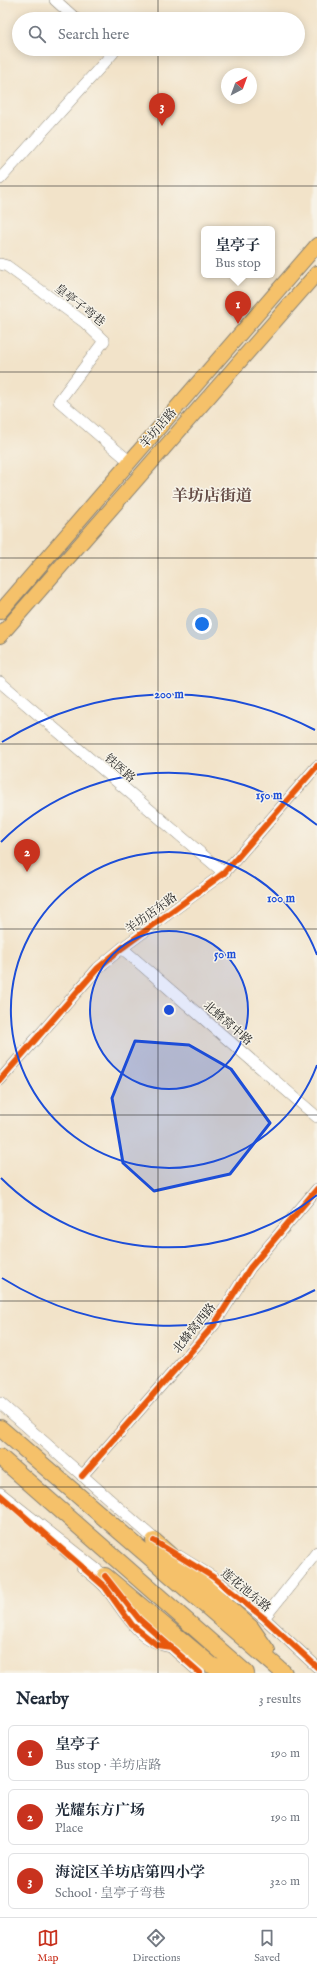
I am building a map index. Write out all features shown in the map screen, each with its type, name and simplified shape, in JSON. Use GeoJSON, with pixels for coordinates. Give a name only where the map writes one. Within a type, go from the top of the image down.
{"type":"FeatureCollection","features":[{"type":"Feature","properties":{"kind":"highway"},"geometry":{"type":"LineString","coordinates":[[0,1428],[282,1672]]}},
{"type":"Feature","properties":{"kind":"highway"},"geometry":{"type":"LineString","coordinates":[[0,1457],[246,1673]]}},
{"type":"Feature","properties":{"kind":"highway"},"geometry":{"type":"LineString","coordinates":[[154,1540],[251,1628],[282,1672]]}},
{"type":"Feature","properties":{"kind":"highway"},"geometry":{"type":"LineString","coordinates":[[105,1576],[211,1665],[229,1673]]}},
{"type":"Feature","properties":{"kind":"main road","name":"羊坊店路"},"geometry":{"type":"LineString","coordinates":[[0,612],[317,245]]}},
{"type":"Feature","properties":{"kind":"main road","name":"羊坊店路"},"geometry":{"type":"LineString","coordinates":[[0,636],[317,273]]}},
{"type":"Feature","properties":{"kind":"street"},"geometry":{"type":"LineString","coordinates":[[55,0],[68,12]]}},
{"type":"Feature","properties":{"kind":"street"},"geometry":{"type":"LineString","coordinates":[[0,179],[110,56]]}},
{"type":"Feature","properties":{"kind":"street","name":"皇亭子弯巷"},"geometry":{"type":"LineString","coordinates":[[0,264],[7,266],[78,317],[104,341],[59,401],[129,461]]}},
{"type":"Feature","properties":{"kind":"street","name":"铁医路"},"geometry":{"type":"LineString","coordinates":[[0,682],[224,873]]}},
{"type":"Feature","properties":{"kind":"street","name":"羊坊店东路"},"geometry":{"type":"LineString","coordinates":[[0,1080],[98,968],[122,948],[224,873],[317,766]]}},
{"type":"Feature","properties":{"kind":"street","name":"北蜂窝中路"},"geometry":{"type":"LineString","coordinates":[[122,948],[317,1117]]}},
{"type":"Feature","properties":{"kind":"street","name":"北蜂窝西路"},"geometry":{"type":"LineString","coordinates":[[82,1476],[214,1325],[250,1268],[317,1189]]}},
{"type":"Feature","properties":{"kind":"street","name":"莲花池东路"},"geometry":{"type":"LineString","coordinates":[[2,1405],[154,1540],[213,1577],[264,1618],[317,1667]]}},
{"type":"Feature","properties":{"kind":"street"},"geometry":{"type":"LineString","coordinates":[[0,1484],[56,1531],[61,1541]]}},
{"type":"Feature","properties":{"kind":"street"},"geometry":{"type":"LineString","coordinates":[[0,1493],[105,1576],[139,1619],[200,1673]]}},
{"type":"Feature","properties":{"kind":"street"},"geometry":{"type":"LineString","coordinates":[[264,1618],[317,1552]]}},
{"type":"Feature","properties":{"kind":"street"},"geometry":{"type":"LineString","coordinates":[[70,1556],[105,1587],[132,1625],[157,1645],[171,1648]]}},
{"type":"Feature","properties":{"kind":"highlighted area"},"geometry":{"type":"Polygon","coordinates":[[[135,1041],[189,1045],[231,1069],[270,1123],[230,1174],[154,1191],[123,1163],[112,1098],[135,1041]]]}},
{"type":"Feature","properties":{"kind":"tunnel"},"geometry":{"type":"LineString","coordinates":[[50,1539],[70,1556]]}},
{"type":"Feature","properties":{"kind":"cycle path"},"geometry":{"type":"LineString","coordinates":[[0,1080],[98,968],[122,948],[224,873],[317,766]]}},
{"type":"Feature","properties":{"kind":"cycle path"},"geometry":{"type":"LineString","coordinates":[[82,1476],[214,1325],[250,1268],[317,1189]]}},
{"type":"Feature","properties":{"kind":"cycle path"},"geometry":{"type":"LineString","coordinates":[[0,1495],[105,1587],[132,1625],[157,1645],[171,1647]]}},
{"type":"Feature","properties":{"kind":"cycle path"},"geometry":{"type":"LineString","coordinates":[[154,1541],[213,1577],[264,1618],[317,1667]]}},
{"type":"Feature","properties":{"kind":"cycle path"},"geometry":{"type":"LineString","coordinates":[[105,1576],[139,1619],[200,1673]]}},
{"type":"Feature","properties":{"kind":"place","name":"海淀区羊坊店第四小学"},"geometry":{"type":"Point","coordinates":[162,126]}},
{"type":"Feature","properties":{"kind":"place","name":"皇亭子"},"geometry":{"type":"Point","coordinates":[238,324]}},
{"type":"Feature","properties":{"kind":"place","name":"光耀东方广场"},"geometry":{"type":"Point","coordinates":[27,872]}},
{"type":"Feature","properties":{"kind":"district","name":"羊坊店街道"},"geometry":{"type":"Point","coordinates":[212,495]}}]}
